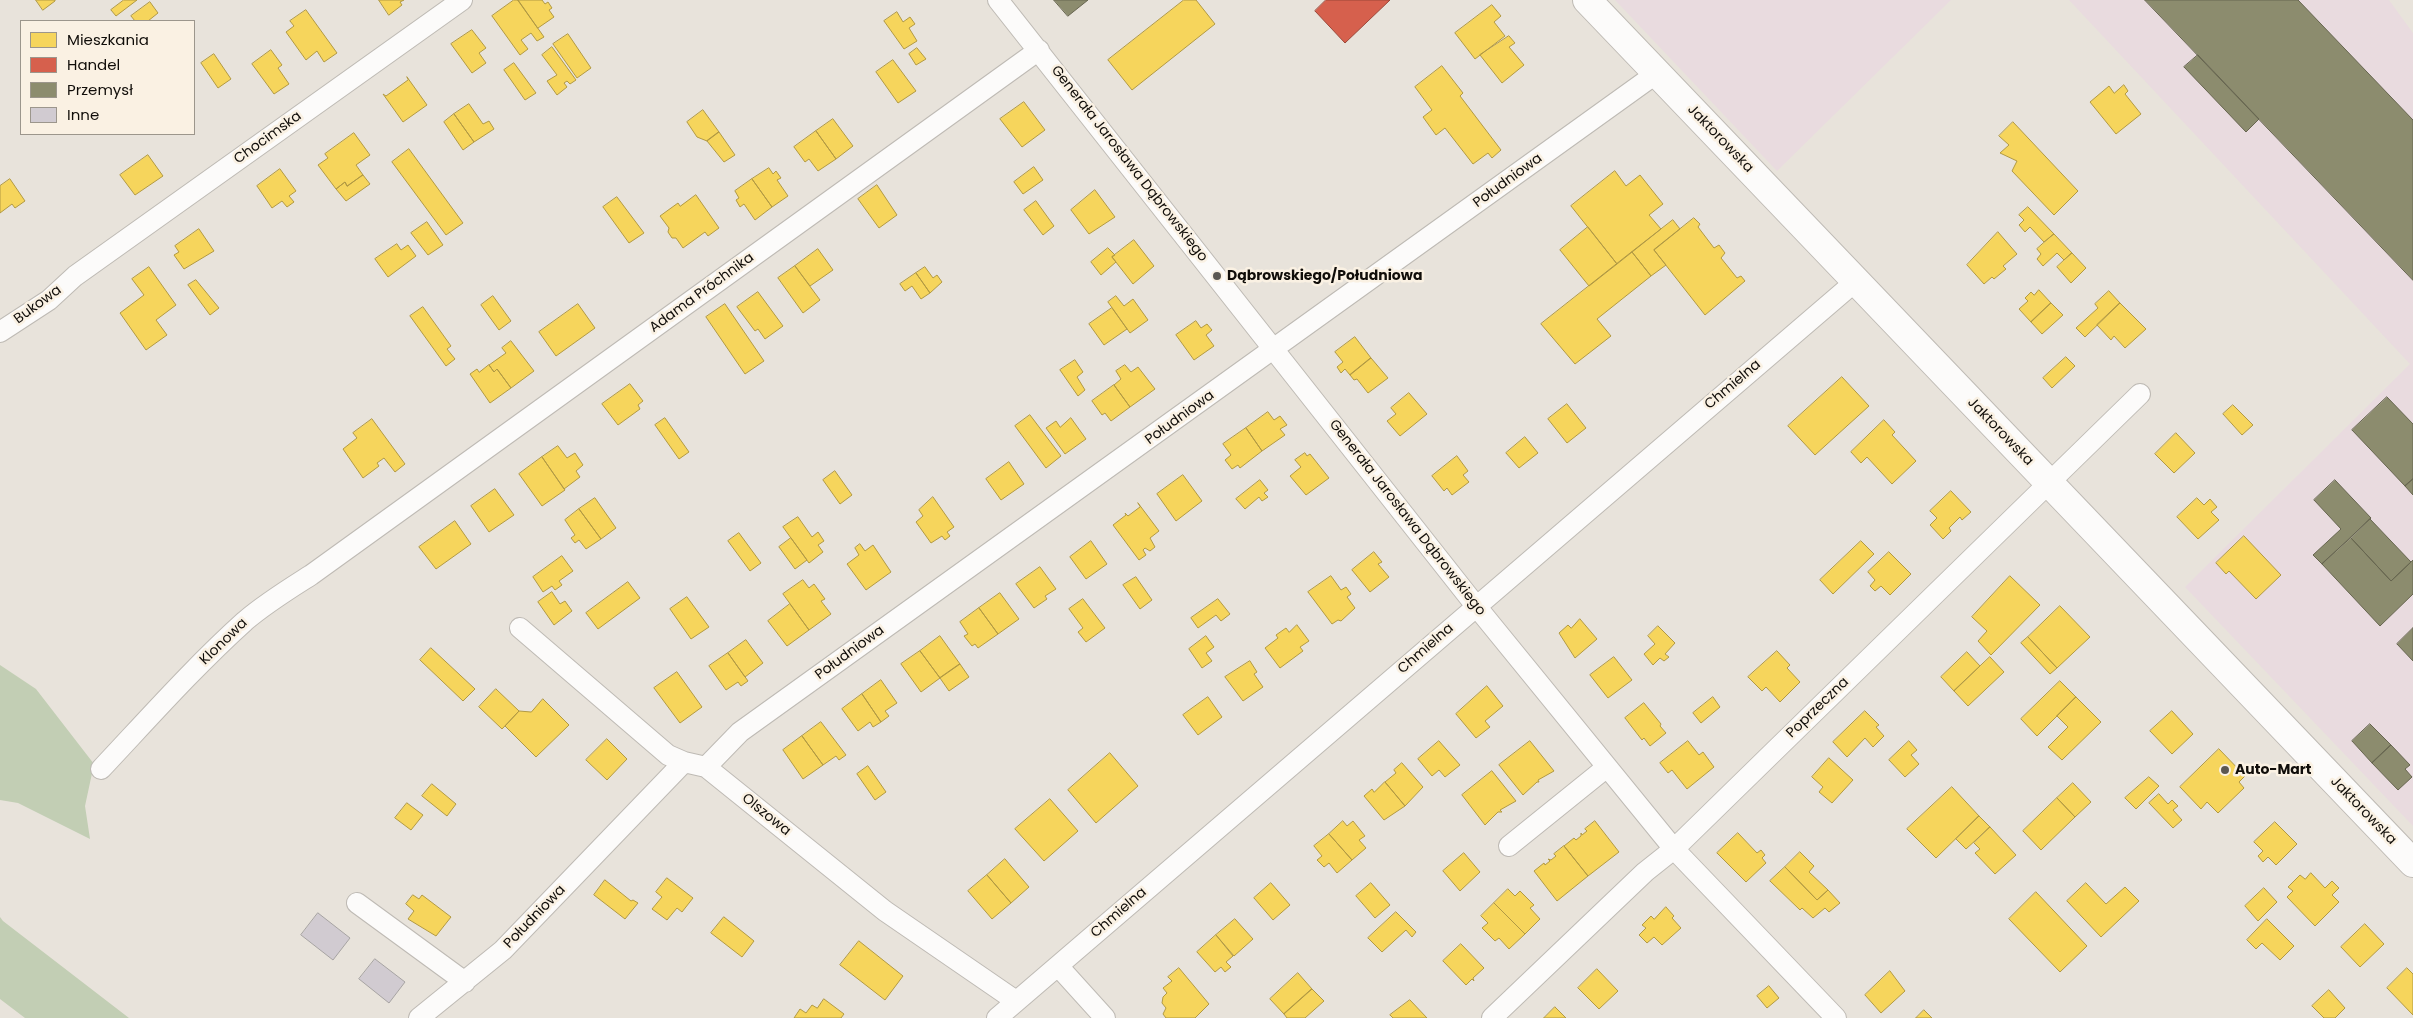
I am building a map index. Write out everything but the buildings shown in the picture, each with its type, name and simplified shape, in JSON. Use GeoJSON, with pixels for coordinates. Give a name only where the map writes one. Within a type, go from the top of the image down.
{"type":"FeatureCollection","features":[{"type":"Feature","properties":{"kind":"main road","name":"Jaktorowska"},"geometry":{"type":"LineString","coordinates":[[1587,0],[2413,863]]}},
{"type":"Feature","properties":{"kind":"street","name":"Chocimska"},"geometry":{"type":"LineString","coordinates":[[76,276],[462,0]]}},
{"type":"Feature","properties":{"kind":"street","name":"Generała Jarosława Dąbrowskiego"},"geometry":{"type":"LineString","coordinates":[[998,0],[1476,606],[1607,767],[1674,848],[1836,1018]]}},
{"type":"Feature","properties":{"kind":"street","name":"Adama Próchnika"},"geometry":{"type":"LineString","coordinates":[[366,536],[1039,50]]}},
{"type":"Feature","properties":{"kind":"street","name":"Południowa"},"geometry":{"type":"LineString","coordinates":[[706,766],[740,732],[1657,73]]}},
{"type":"Feature","properties":{"kind":"street","name":"Bukowa"},"geometry":{"type":"LineString","coordinates":[[0,332],[49,300],[76,276]]}},
{"type":"Feature","properties":{"kind":"street","name":"Chmielna"},"geometry":{"type":"LineString","coordinates":[[997,1018],[1856,281]]}},
{"type":"Feature","properties":{"kind":"street","name":"Poprzeczna"},"geometry":{"type":"LineString","coordinates":[[1492,1018],[1645,872],[1674,848],[2140,394]]}},
{"type":"Feature","properties":{"kind":"street","name":"Klonowa"},"geometry":{"type":"LineString","coordinates":[[101,769],[174,691],[246,620],[366,536]]}},
{"type":"Feature","properties":{"kind":"street","name":"Olszowa"},"geometry":{"type":"LineString","coordinates":[[520,628],[668,755],[684,762],[706,766],[885,911],[1016,1001]]}},
{"type":"Feature","properties":{"kind":"street","name":"Południowa"},"geometry":{"type":"LineString","coordinates":[[419,1018],[503,950],[684,762]]}},
{"type":"Feature","properties":{"kind":"street"},"geometry":{"type":"LineString","coordinates":[[1509,846],[1607,767]]}},
{"type":"Feature","properties":{"kind":"street"},"geometry":{"type":"LineString","coordinates":[[357,903],[464,982]]}},
{"type":"Feature","properties":{"kind":"street"},"geometry":{"type":"LineString","coordinates":[[1058,966],[1105,1018]]}},
{"type":"Feature","properties":{"kind":"shaded area"},"geometry":{"type":"Polygon","coordinates":[[[1615,0],[1951,0],[1777,171],[1615,0]]]}},
{"type":"Feature","properties":{"kind":"shaded area"},"geometry":{"type":"Polygon","coordinates":[[[2069,0],[2389,0],[2413,33],[2413,826],[2185,587],[2410,364],[2069,0]]]}},
{"type":"Feature","properties":{"kind":"green space"},"geometry":{"type":"Polygon","coordinates":[[[0,665],[36,689],[94,764],[85,806],[90,839],[18,803],[0,800],[0,665]]]}},
{"type":"Feature","properties":{"kind":"green space"},"geometry":{"type":"Polygon","coordinates":[[[0,917],[129,1018],[25,1018],[0,999],[0,917]]]}},
{"type":"Feature","properties":{"kind":"place","name":"Dąbrowskiego/Południowa"},"geometry":{"type":"Point","coordinates":[1217,276]}},
{"type":"Feature","properties":{"kind":"place","name":"Auto-Mart"},"geometry":{"type":"Point","coordinates":[2225,770]}}]}
